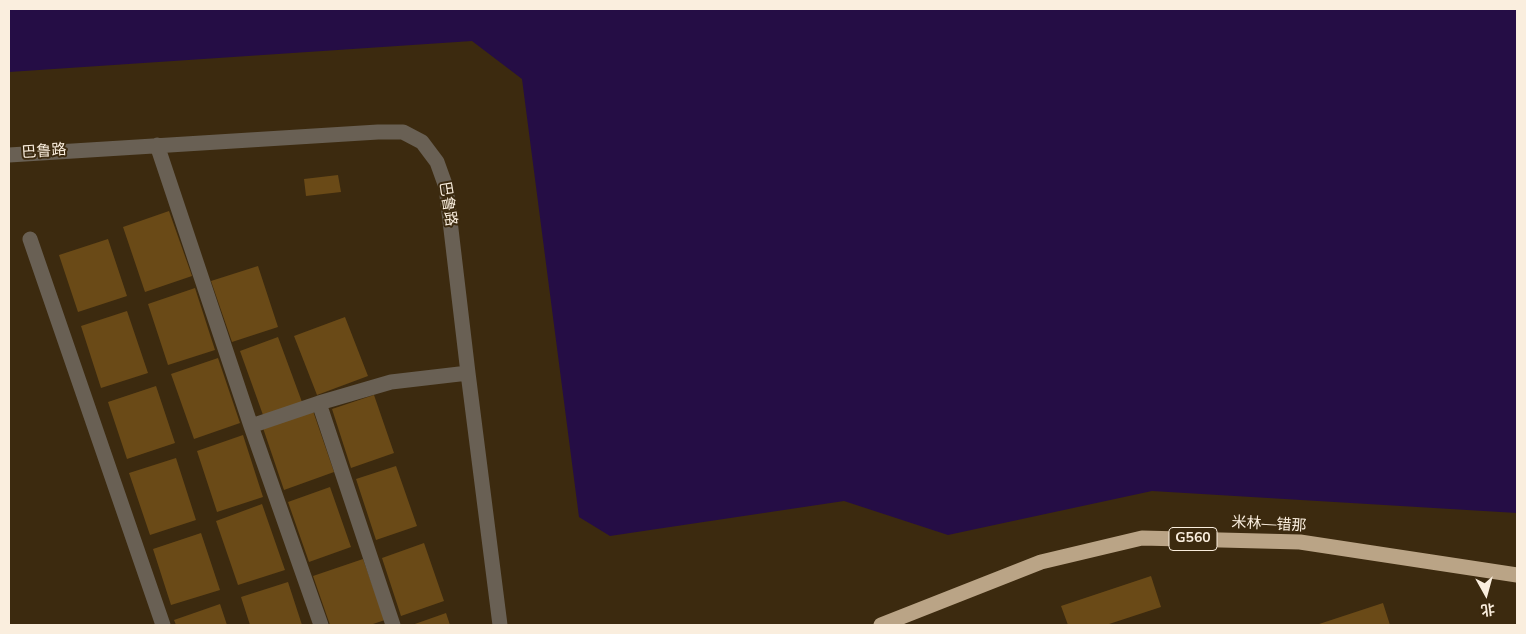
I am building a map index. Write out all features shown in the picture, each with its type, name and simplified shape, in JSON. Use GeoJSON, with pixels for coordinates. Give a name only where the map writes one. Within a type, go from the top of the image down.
{"type":"FeatureCollection","features":[{"type":"Feature","properties":{"kind":"highway","name":"米林—错那"},"geometry":{"type":"LineString","coordinates":[[881,625],[1041,562],[1142,538],[1300,542],[1517,575]]}},
{"type":"Feature","properties":{"kind":"street","name":"巴鲁路"},"geometry":{"type":"LineString","coordinates":[[9,155],[378,132],[403,132],[422,142],[437,162],[446,187],[500,625]]}},
{"type":"Feature","properties":{"kind":"street"},"geometry":{"type":"LineString","coordinates":[[157,145],[251,426],[321,625]]}},
{"type":"Feature","properties":{"kind":"street"},"geometry":{"type":"LineString","coordinates":[[30,239],[162,625]]}},
{"type":"Feature","properties":{"kind":"street"},"geometry":{"type":"LineString","coordinates":[[251,426],[319,403],[391,382],[468,373]]}},
{"type":"Feature","properties":{"kind":"street"},"geometry":{"type":"LineString","coordinates":[[319,403],[393,625]]}},
{"type":"Feature","properties":{"kind":"shaded area"},"geometry":{"type":"Polygon","coordinates":[[[9,9],[1517,9],[1517,513],[1152,491],[948,535],[844,501],[610,536],[579,517],[522,79],[472,41],[9,72],[9,9]]]}},
{"type":"Feature","properties":{"kind":"building"},"geometry":{"type":"Polygon","coordinates":[[[338,175],[341,192],[306,196],[304,179],[338,175]]]}},
{"type":"Feature","properties":{"kind":"building"},"geometry":{"type":"Polygon","coordinates":[[[169,211],[192,276],[145,292],[123,227],[169,211]]]}},
{"type":"Feature","properties":{"kind":"building"},"geometry":{"type":"Polygon","coordinates":[[[108,239],[127,296],[78,312],[59,255],[108,239]]]}},
{"type":"Feature","properties":{"kind":"building"},"geometry":{"type":"Polygon","coordinates":[[[258,266],[278,327],[232,342],[211,281],[258,266]]]}},
{"type":"Feature","properties":{"kind":"building"},"geometry":{"type":"Polygon","coordinates":[[[195,288],[215,350],[168,365],[148,304],[195,288]]]}},
{"type":"Feature","properties":{"kind":"building"},"geometry":{"type":"Polygon","coordinates":[[[127,311],[148,373],[101,388],[81,326],[127,311]]]}},
{"type":"Feature","properties":{"kind":"building"},"geometry":{"type":"Polygon","coordinates":[[[345,317],[368,376],[317,395],[294,336],[345,317]]]}},
{"type":"Feature","properties":{"kind":"building"},"geometry":{"type":"Polygon","coordinates":[[[278,337],[302,402],[263,415],[240,351],[278,337]]]}},
{"type":"Feature","properties":{"kind":"building"},"geometry":{"type":"Polygon","coordinates":[[[218,358],[240,423],[194,439],[171,374],[218,358]]]}},
{"type":"Feature","properties":{"kind":"building"},"geometry":{"type":"Polygon","coordinates":[[[156,386],[175,443],[127,459],[108,402],[156,386]]]}},
{"type":"Feature","properties":{"kind":"building"},"geometry":{"type":"Polygon","coordinates":[[[374,395],[394,453],[351,468],[332,409],[374,395]]]}},
{"type":"Feature","properties":{"kind":"building"},"geometry":{"type":"Polygon","coordinates":[[[313,411],[334,472],[284,490],[263,428],[313,411]]]}},
{"type":"Feature","properties":{"kind":"building"},"geometry":{"type":"Polygon","coordinates":[[[243,435],[263,497],[217,512],[197,451],[243,435]]]}},
{"type":"Feature","properties":{"kind":"building"},"geometry":{"type":"Polygon","coordinates":[[[176,458],[196,520],[150,535],[129,473],[176,458]]]}},
{"type":"Feature","properties":{"kind":"building"},"geometry":{"type":"Polygon","coordinates":[[[396,466],[417,526],[376,540],[356,479],[396,466]]]}},
{"type":"Feature","properties":{"kind":"building"},"geometry":{"type":"Polygon","coordinates":[[[330,487],[351,547],[309,562],[288,502],[330,487]]]}},
{"type":"Feature","properties":{"kind":"building"},"geometry":{"type":"Polygon","coordinates":[[[262,504],[285,570],[238,585],[216,521],[262,504]]]}},
{"type":"Feature","properties":{"kind":"building"},"geometry":{"type":"Polygon","coordinates":[[[201,533],[220,590],[171,605],[153,549],[201,533]]]}},
{"type":"Feature","properties":{"kind":"building"},"geometry":{"type":"Polygon","coordinates":[[[424,543],[444,601],[401,616],[382,558],[424,543]]]}},
{"type":"Feature","properties":{"kind":"building"},"geometry":{"type":"Polygon","coordinates":[[[363,559],[385,620],[370,625],[330,625],[313,576],[363,559]]]}},
{"type":"Feature","properties":{"kind":"building"},"geometry":{"type":"Polygon","coordinates":[[[1151,576],[1161,607],[1106,625],[1068,625],[1061,606],[1151,576]]]}},
{"type":"Feature","properties":{"kind":"building"},"geometry":{"type":"Polygon","coordinates":[[[288,582],[302,625],[250,625],[241,597],[288,582]]]}},
{"type":"Feature","properties":{"kind":"building"},"geometry":{"type":"Polygon","coordinates":[[[1383,603],[1390,625],[1316,625],[1383,603]]]}},
{"type":"Feature","properties":{"kind":"building"},"geometry":{"type":"Polygon","coordinates":[[[220,604],[227,625],[176,625],[174,620],[220,604]]]}},
{"type":"Feature","properties":{"kind":"building"},"geometry":{"type":"Polygon","coordinates":[[[446,613],[450,625],[412,625],[446,613]]]}}]}
